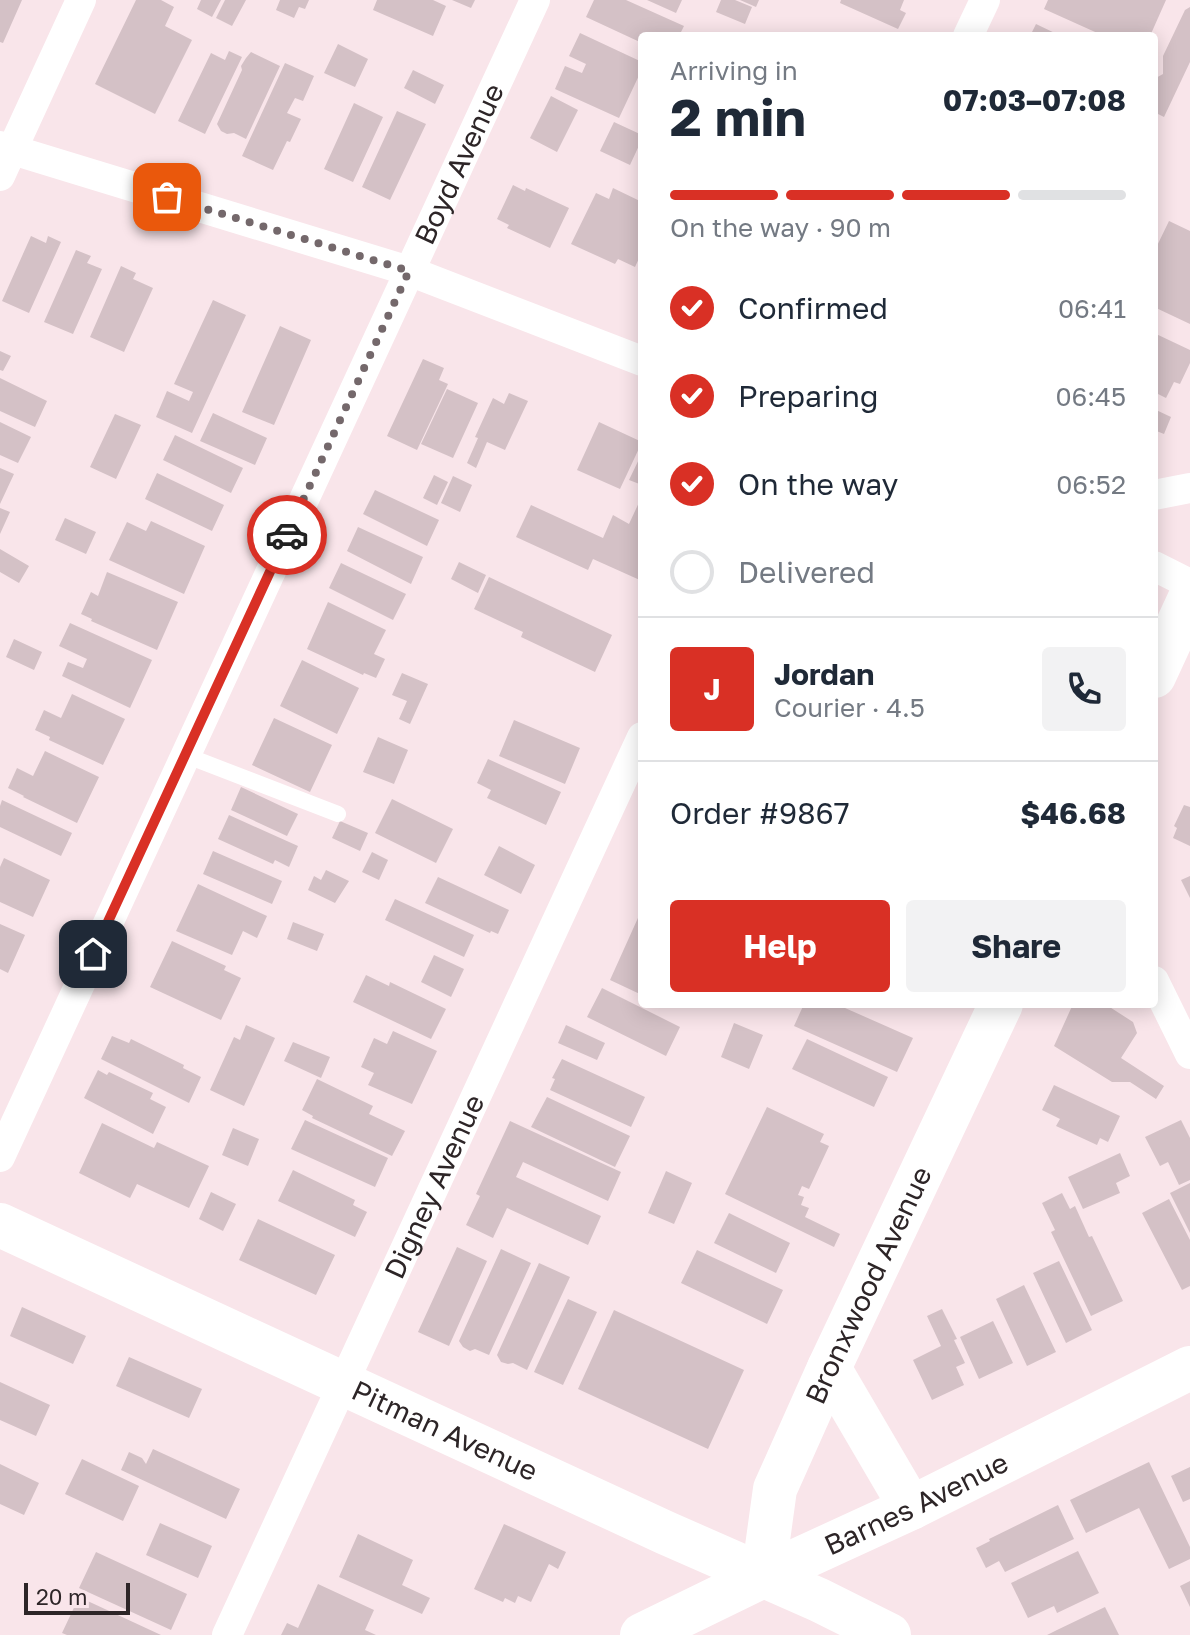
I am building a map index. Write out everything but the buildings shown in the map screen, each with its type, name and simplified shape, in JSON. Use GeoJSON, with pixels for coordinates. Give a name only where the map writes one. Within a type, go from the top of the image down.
{"type":"FeatureCollection","features":[{"type":"Feature","properties":{"kind":"street"},"geometry":{"type":"LineString","coordinates":[[81,0],[4,157],[409,271],[638,359]]}},
{"type":"Feature","properties":{"kind":"street","name":"Boyd Avenue"},"geometry":{"type":"LineString","coordinates":[[0,1157],[535,0]]}},
{"type":"Feature","properties":{"kind":"street"},"geometry":{"type":"LineString","coordinates":[[970,32],[985,0]]}},
{"type":"Feature","properties":{"kind":"street"},"geometry":{"type":"LineString","coordinates":[[1158,494],[1190,488]]}},
{"type":"Feature","properties":{"kind":"street"},"geometry":{"type":"LineString","coordinates":[[1158,568],[1190,584]]}},
{"type":"Feature","properties":{"kind":"street"},"geometry":{"type":"LineString","coordinates":[[1158,667],[1190,598]]}},
{"type":"Feature","properties":{"kind":"street","name":"Digney Avenue"},"geometry":{"type":"LineString","coordinates":[[227,1635],[638,746]]}},
{"type":"Feature","properties":{"kind":"street"},"geometry":{"type":"LineString","coordinates":[[1158,989],[1190,1054]]}},
{"type":"Feature","properties":{"kind":"street","name":"Bronxwood Avenue"},"geometry":{"type":"LineString","coordinates":[[763,1576],[775,1489],[999,1008]]}},
{"type":"Feature","properties":{"kind":"street","name":"Pitman Avenue"},"geometry":{"type":"LineString","coordinates":[[0,1225],[819,1600],[889,1635]]}},
{"type":"Feature","properties":{"kind":"street"},"geometry":{"type":"LineString","coordinates":[[829,1368],[911,1508]]}},
{"type":"Feature","properties":{"kind":"street","name":"Barnes Avenue"},"geometry":{"type":"LineString","coordinates":[[642,1635],[911,1508],[1190,1368]]}},
{"type":"Feature","properties":{"kind":"lane"},"geometry":{"type":"LineString","coordinates":[[185,755],[338,814]]}},
{"type":"Feature","properties":{"kind":"way so far"},"geometry":{"type":"LineString","coordinates":[[167,197],[409,271],[287,535]]}},
{"type":"Feature","properties":{"kind":"route"},"geometry":{"type":"LineString","coordinates":[[93,954],[287,535]]}}]}
